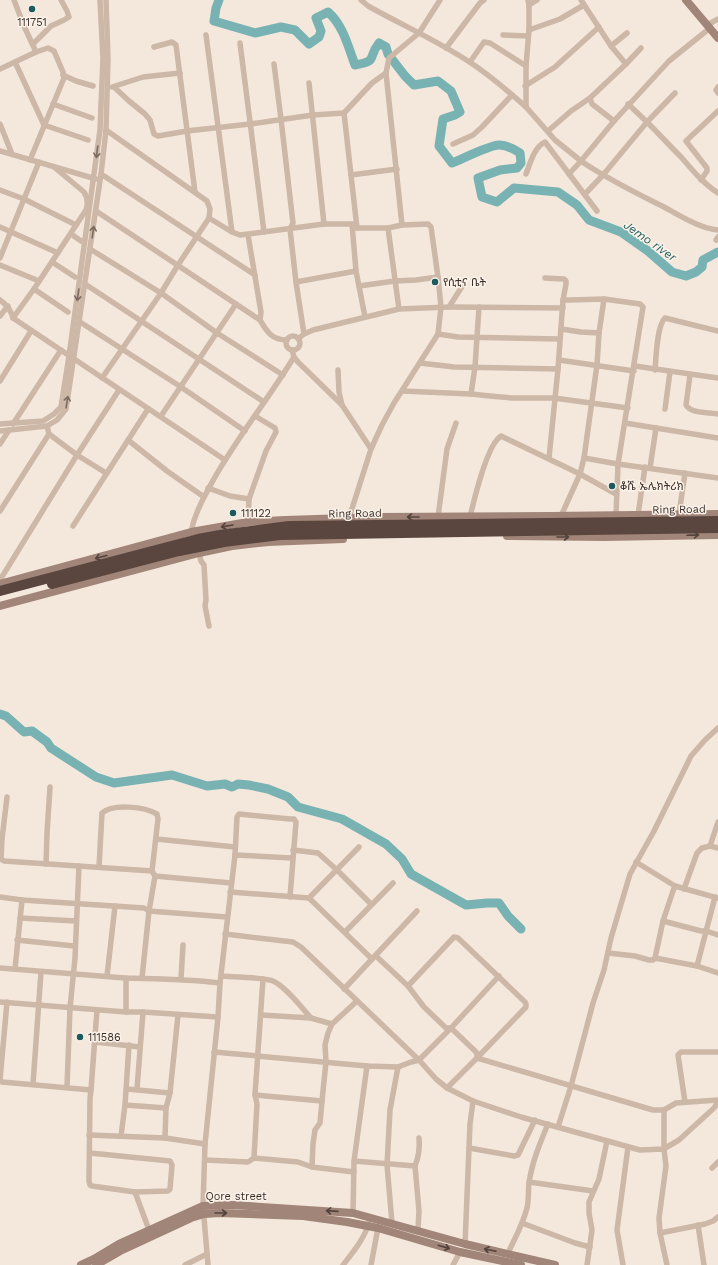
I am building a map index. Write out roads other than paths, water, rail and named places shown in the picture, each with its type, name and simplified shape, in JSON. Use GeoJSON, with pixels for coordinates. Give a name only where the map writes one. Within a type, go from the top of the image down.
{"type":"FeatureCollection","features":[{"type":"Feature","properties":{"kind":"highway","name":"Ring Road"},"geometry":{"type":"LineString","coordinates":[[0,591],[198,539],[289,526],[718,521]]}},
{"type":"Feature","properties":{"kind":"highway","name":"Ring Road"},"geometry":{"type":"LineString","coordinates":[[0,598],[179,551],[224,542],[280,535],[718,528]]}},
{"type":"Feature","properties":{"kind":"street"},"geometry":{"type":"LineString","coordinates":[[14,0],[36,52]]}},
{"type":"Feature","properties":{"kind":"street"},"geometry":{"type":"LineString","coordinates":[[33,44],[51,26],[69,17],[61,0]]}},
{"type":"Feature","properties":{"kind":"street"},"geometry":{"type":"LineString","coordinates":[[0,431],[47,426],[57,420],[66,409],[100,130],[103,58],[100,0]]}},
{"type":"Feature","properties":{"kind":"street"},"geometry":{"type":"LineString","coordinates":[[0,424],[43,421],[54,414],[60,407],[80,322],[106,130],[108,59],[106,0]]}},
{"type":"Feature","properties":{"kind":"street"},"geometry":{"type":"LineString","coordinates":[[361,0],[368,6],[470,62],[493,78],[526,107],[555,140],[581,161],[603,175],[693,222],[718,230]]}},
{"type":"Feature","properties":{"kind":"street"},"geometry":{"type":"LineString","coordinates":[[402,225],[386,73],[389,58],[419,33],[440,0]]}},
{"type":"Feature","properties":{"kind":"street"},"geometry":{"type":"LineString","coordinates":[[446,48],[480,3],[484,0]]}},
{"type":"Feature","properties":{"kind":"street"},"geometry":{"type":"LineString","coordinates":[[526,107],[525,86],[529,33],[528,2],[537,0]]}},
{"type":"Feature","properties":{"kind":"street"},"geometry":{"type":"LineString","coordinates":[[686,0],[718,38]]}},
{"type":"Feature","properties":{"kind":"street"},"geometry":{"type":"LineString","coordinates":[[503,34],[529,33],[560,19],[583,2],[611,46],[626,64]]}},
{"type":"Feature","properties":{"kind":"street"},"geometry":{"type":"LineString","coordinates":[[569,174],[628,104],[669,61],[718,19]]}},
{"type":"Feature","properties":{"kind":"street"},"geometry":{"type":"LineString","coordinates":[[525,86],[555,67],[599,27]]}},
{"type":"Feature","properties":{"kind":"street"},"geometry":{"type":"LineString","coordinates":[[611,46],[627,33]]}},
{"type":"Feature","properties":{"kind":"street"},"geometry":{"type":"LineString","coordinates":[[206,35],[232,232]]}},
{"type":"Feature","properties":{"kind":"street"},"geometry":{"type":"LineString","coordinates":[[470,62],[485,41],[526,66]]}},
{"type":"Feature","properties":{"kind":"street"},"geometry":{"type":"LineString","coordinates":[[154,47],[172,42],[176,45],[195,192]]}},
{"type":"Feature","properties":{"kind":"street"},"geometry":{"type":"LineString","coordinates":[[240,43],[264,232]]}},
{"type":"Feature","properties":{"kind":"street"},"geometry":{"type":"LineString","coordinates":[[0,68],[48,48],[54,50],[64,78],[30,160]]}},
{"type":"Feature","properties":{"kind":"street"},"geometry":{"type":"LineString","coordinates":[[548,131],[571,111],[590,98],[641,48]]}},
{"type":"Feature","properties":{"kind":"street"},"geometry":{"type":"LineString","coordinates":[[15,62],[44,126],[88,140]]}},
{"type":"Feature","properties":{"kind":"street"},"geometry":{"type":"LineString","coordinates":[[274,64],[293,223],[290,229],[304,334]]}},
{"type":"Feature","properties":{"kind":"street"},"geometry":{"type":"LineString","coordinates":[[107,87],[143,77],[180,73]]}},
{"type":"Feature","properties":{"kind":"street"},"geometry":{"type":"LineString","coordinates":[[114,86],[129,102],[145,114],[150,120],[154,134],[158,136],[313,115],[344,113],[372,83],[386,73]]}},
{"type":"Feature","properties":{"kind":"street"},"geometry":{"type":"LineString","coordinates":[[63,75],[93,86]]}},
{"type":"Feature","properties":{"kind":"street"},"geometry":{"type":"LineString","coordinates":[[308,84],[313,115],[324,224]]}},
{"type":"Feature","properties":{"kind":"street"},"geometry":{"type":"LineString","coordinates":[[718,87],[716,90],[718,94]]}},
{"type":"Feature","properties":{"kind":"street"},"geometry":{"type":"LineString","coordinates":[[585,194],[603,175],[647,122],[675,93]]}},
{"type":"Feature","properties":{"kind":"street"},"geometry":{"type":"LineString","coordinates":[[453,144],[473,135],[512,95]]}},
{"type":"Feature","properties":{"kind":"street"},"geometry":{"type":"LineString","coordinates":[[590,98],[592,104],[614,120]]}},
{"type":"Feature","properties":{"kind":"street"},"geometry":{"type":"LineString","coordinates":[[53,104],[92,118]]}},
{"type":"Feature","properties":{"kind":"street"},"geometry":{"type":"LineString","coordinates":[[628,104],[662,136],[701,180],[718,194]]}},
{"type":"Feature","properties":{"kind":"street"},"geometry":{"type":"LineString","coordinates":[[701,180],[707,171],[707,168],[686,140],[718,111]]}},
{"type":"Feature","properties":{"kind":"street"},"geometry":{"type":"LineString","coordinates":[[344,113],[355,226],[356,271],[365,317]]}},
{"type":"Feature","properties":{"kind":"street"},"geometry":{"type":"LineString","coordinates":[[0,124],[12,154]]}},
{"type":"Feature","properties":{"kind":"street"},"geometry":{"type":"LineString","coordinates":[[102,378],[161,293],[209,218],[210,209],[207,201],[106,130]]}},
{"type":"Feature","properties":{"kind":"street"},"geometry":{"type":"LineString","coordinates":[[526,174],[534,154],[544,142],[548,145],[597,211]]}},
{"type":"Feature","properties":{"kind":"street"},"geometry":{"type":"LineString","coordinates":[[0,151],[100,181]]}},
{"type":"Feature","properties":{"kind":"street"},"geometry":{"type":"LineString","coordinates":[[0,258],[39,162]]}},
{"type":"Feature","properties":{"kind":"street"},"geometry":{"type":"LineString","coordinates":[[13,318],[86,210],[87,196],[54,167]]}},
{"type":"Feature","properties":{"kind":"street"},"geometry":{"type":"LineString","coordinates":[[351,174],[397,169]]}},
{"type":"Feature","properties":{"kind":"street"},"geometry":{"type":"LineString","coordinates":[[101,174],[255,275]]}},
{"type":"Feature","properties":{"kind":"street"},"geometry":{"type":"LineString","coordinates":[[0,190],[24,199],[76,225]]}},
{"type":"Feature","properties":{"kind":"street"},"geometry":{"type":"LineString","coordinates":[[96,211],[260,320],[266,330],[273,337],[280,340],[287,340],[292,337],[298,339]]}},
{"type":"Feature","properties":{"kind":"street"},"geometry":{"type":"LineString","coordinates":[[209,218],[232,232],[240,235],[324,224],[388,228],[402,225],[428,224],[431,227],[441,307],[438,334],[382,425],[371,449],[349,518]]}},
{"type":"Feature","properties":{"kind":"street"},"geometry":{"type":"LineString","coordinates":[[0,228],[58,252]]}},
{"type":"Feature","properties":{"kind":"street"},"geometry":{"type":"LineString","coordinates":[[388,228],[399,309]]}},
{"type":"Feature","properties":{"kind":"street"},"geometry":{"type":"LineString","coordinates":[[71,234],[80,241]]}},
{"type":"Feature","properties":{"kind":"street"},"geometry":{"type":"LineString","coordinates":[[248,235],[261,312],[260,320]]}},
{"type":"Feature","properties":{"kind":"street"},"geometry":{"type":"LineString","coordinates":[[90,249],[161,293],[217,333],[283,376]]}},
{"type":"Feature","properties":{"kind":"street"},"geometry":{"type":"LineString","coordinates":[[52,262],[75,277]]}},
{"type":"Feature","properties":{"kind":"street"},"geometry":{"type":"LineString","coordinates":[[0,265],[39,281]]}},
{"type":"Feature","properties":{"kind":"street"},"geometry":{"type":"LineString","coordinates":[[296,282],[356,271]]}},
{"type":"Feature","properties":{"kind":"street"},"geometry":{"type":"LineString","coordinates":[[359,286],[438,277]]}},
{"type":"Feature","properties":{"kind":"street"},"geometry":{"type":"LineString","coordinates":[[545,278],[565,280],[566,284],[563,300],[559,360],[548,458]]}},
{"type":"Feature","properties":{"kind":"street"},"geometry":{"type":"LineString","coordinates":[[85,284],[264,402]]}},
{"type":"Feature","properties":{"kind":"street"},"geometry":{"type":"LineString","coordinates":[[449,307],[463,285]]}},
{"type":"Feature","properties":{"kind":"street"},"geometry":{"type":"LineString","coordinates":[[34,289],[68,312]]}},
{"type":"Feature","properties":{"kind":"street"},"geometry":{"type":"LineString","coordinates":[[563,300],[604,299],[640,304],[643,307],[618,464],[616,515]]}},
{"type":"Feature","properties":{"kind":"street"},"geometry":{"type":"LineString","coordinates":[[561,516],[580,474],[584,458],[597,365],[599,333],[604,299]]}},
{"type":"Feature","properties":{"kind":"street"},"geometry":{"type":"LineString","coordinates":[[0,300],[8,306],[12,312],[13,318],[31,331],[148,409],[161,416],[225,460]]}},
{"type":"Feature","properties":{"kind":"street"},"geometry":{"type":"LineString","coordinates":[[161,416],[236,304]]}},
{"type":"Feature","properties":{"kind":"street"},"geometry":{"type":"LineString","coordinates":[[0,316],[8,306]]}},
{"type":"Feature","properties":{"kind":"street"},"geometry":{"type":"LineString","coordinates":[[298,339],[304,334],[314,330],[399,309],[441,307],[563,308]]}},
{"type":"Feature","properties":{"kind":"street"},"geometry":{"type":"LineString","coordinates":[[471,394],[479,307]]}},
{"type":"Feature","properties":{"kind":"street"},"geometry":{"type":"LineString","coordinates":[[655,370],[658,339],[662,322],[665,318],[718,331]]}},
{"type":"Feature","properties":{"kind":"street"},"geometry":{"type":"LineString","coordinates":[[80,322],[181,387],[245,431]]}},
{"type":"Feature","properties":{"kind":"street"},"geometry":{"type":"LineString","coordinates":[[561,329],[599,333]]}},
{"type":"Feature","properties":{"kind":"street"},"geometry":{"type":"LineString","coordinates":[[0,381],[31,331]]}},
{"type":"Feature","properties":{"kind":"street"},"geometry":{"type":"LineString","coordinates":[[438,334],[458,337],[560,339]]}},
{"type":"Feature","properties":{"kind":"street"},"geometry":{"type":"LineString","coordinates":[[292,350],[296,350],[300,345],[298,339]]}},
{"type":"Feature","properties":{"kind":"street"},"geometry":{"type":"LineString","coordinates":[[287,340],[287,347],[292,350],[294,357],[342,405],[371,449]]}},
{"type":"Feature","properties":{"kind":"street"},"geometry":{"type":"LineString","coordinates":[[13,424],[61,350]]}},
{"type":"Feature","properties":{"kind":"street"},"geometry":{"type":"LineString","coordinates":[[191,532],[194,520],[208,488],[225,460],[283,376],[294,357]]}},
{"type":"Feature","properties":{"kind":"street"},"geometry":{"type":"LineString","coordinates":[[559,360],[718,378]]}},
{"type":"Feature","properties":{"kind":"street"},"geometry":{"type":"LineString","coordinates":[[420,362],[454,367],[558,369]]}},
{"type":"Feature","properties":{"kind":"street"},"geometry":{"type":"LineString","coordinates":[[338,370],[339,392],[342,405]]}},
{"type":"Feature","properties":{"kind":"street"},"geometry":{"type":"LineString","coordinates":[[665,409],[670,372]]}},
{"type":"Feature","properties":{"kind":"street"},"geometry":{"type":"LineString","coordinates":[[690,375],[687,407],[692,410],[718,414]]}},
{"type":"Feature","properties":{"kind":"street"},"geometry":{"type":"LineString","coordinates":[[0,580],[119,390]]}},
{"type":"Feature","properties":{"kind":"street"},"geometry":{"type":"LineString","coordinates":[[402,391],[554,398],[628,408]]}},
{"type":"Feature","properties":{"kind":"street"},"geometry":{"type":"LineString","coordinates":[[74,526],[106,473],[148,409]]}},
{"type":"Feature","properties":{"kind":"street"},"geometry":{"type":"LineString","coordinates":[[248,522],[249,499],[266,451],[276,432],[275,428],[255,416]]}},
{"type":"Feature","properties":{"kind":"street"},"geometry":{"type":"LineString","coordinates":[[625,423],[718,438]]}},
{"type":"Feature","properties":{"kind":"street"},"geometry":{"type":"LineString","coordinates":[[438,517],[447,449],[456,424]]}},
{"type":"Feature","properties":{"kind":"street"},"geometry":{"type":"LineString","coordinates":[[47,426],[49,434],[77,455],[106,473]]}},
{"type":"Feature","properties":{"kind":"street"},"geometry":{"type":"LineString","coordinates":[[638,515],[656,428]]}},
{"type":"Feature","properties":{"kind":"street"},"geometry":{"type":"LineString","coordinates":[[0,444],[9,430]]}},
{"type":"Feature","properties":{"kind":"street"},"geometry":{"type":"LineString","coordinates":[[0,510],[49,434]]}},
{"type":"Feature","properties":{"kind":"street"},"geometry":{"type":"LineString","coordinates":[[470,517],[476,491],[482,478],[484,468],[495,442],[501,436],[504,436],[580,474],[616,494]]}},
{"type":"Feature","properties":{"kind":"street"},"geometry":{"type":"LineString","coordinates":[[128,440],[167,471],[204,497]]}},
{"type":"Feature","properties":{"kind":"street"},"geometry":{"type":"LineString","coordinates":[[584,458],[718,478]]}},
{"type":"Feature","properties":{"kind":"street"},"geometry":{"type":"LineString","coordinates":[[679,514],[685,473]]}},
{"type":"Feature","properties":{"kind":"street"},"geometry":{"type":"LineString","coordinates":[[208,488],[230,496],[249,499]]}},
{"type":"Feature","properties":{"kind":"street"},"geometry":{"type":"LineString","coordinates":[[0,584],[191,532],[248,522],[349,518],[718,514]]}},
{"type":"Feature","properties":{"kind":"street"},"geometry":{"type":"LineString","coordinates":[[0,606],[199,553],[232,546],[268,542],[481,536],[604,537],[718,535]]}},
{"type":"Feature","properties":{"kind":"street"},"geometry":{"type":"LineString","coordinates":[[199,553],[201,561],[204,565],[205,606],[209,626]]}},
{"type":"Feature","properties":{"kind":"street"},"geometry":{"type":"LineString","coordinates":[[558,1127],[571,1086],[593,1003],[604,970],[611,938],[628,879],[654,831],[691,756],[718,728]]}},
{"type":"Feature","properties":{"kind":"street"},"geometry":{"type":"LineString","coordinates":[[46,864],[50,787]]}},
{"type":"Feature","properties":{"kind":"street"},"geometry":{"type":"LineString","coordinates":[[7,797],[1,859],[4,861],[99,867],[231,883]]}},
{"type":"Feature","properties":{"kind":"street"},"geometry":{"type":"LineString","coordinates":[[99,867],[102,813],[106,810],[114,808],[125,808],[151,810],[157,814],[158,819],[153,874],[142,978]]}},
{"type":"Feature","properties":{"kind":"street"},"geometry":{"type":"LineString","coordinates":[[208,1265],[204,1210],[205,1144],[218,1017],[220,979],[235,855],[237,816],[239,814],[294,819],[296,822],[290,897]]}},
{"type":"Feature","properties":{"kind":"street"},"geometry":{"type":"LineString","coordinates":[[710,846],[718,822]]}},
{"type":"Feature","properties":{"kind":"street"},"geometry":{"type":"LineString","coordinates":[[156,839],[235,847]]}},
{"type":"Feature","properties":{"kind":"street"},"geometry":{"type":"LineString","coordinates":[[684,889],[697,853],[702,848],[710,846],[718,848]]}},
{"type":"Feature","properties":{"kind":"street"},"geometry":{"type":"LineString","coordinates":[[309,898],[359,847]]}},
{"type":"Feature","properties":{"kind":"street"},"geometry":{"type":"LineString","coordinates":[[293,850],[318,853],[371,904]]}},
{"type":"Feature","properties":{"kind":"street"},"geometry":{"type":"LineString","coordinates":[[235,855],[292,858]]}},
{"type":"Feature","properties":{"kind":"street"},"geometry":{"type":"LineString","coordinates":[[636,862],[675,886],[716,898],[697,966]]}},
{"type":"Feature","properties":{"kind":"street"},"geometry":{"type":"LineString","coordinates":[[67,1087],[70,1008],[75,958],[74,946],[79,866]]}},
{"type":"Feature","properties":{"kind":"street"},"geometry":{"type":"LineString","coordinates":[[345,932],[393,882]]}},
{"type":"Feature","properties":{"kind":"street"},"geometry":{"type":"LineString","coordinates":[[655,958],[663,921],[675,886]]}},
{"type":"Feature","properties":{"kind":"street"},"geometry":{"type":"LineString","coordinates":[[230,892],[309,898],[345,932],[408,986],[424,1007],[446,1028],[451,1028],[477,1053],[477,1058]]}},
{"type":"Feature","properties":{"kind":"street"},"geometry":{"type":"LineString","coordinates":[[0,897],[22,900],[144,908],[149,910],[228,917]]}},
{"type":"Feature","properties":{"kind":"street"},"geometry":{"type":"LineString","coordinates":[[15,969],[22,900]]}},
{"type":"Feature","properties":{"kind":"street"},"geometry":{"type":"LineString","coordinates":[[107,976],[115,906]]}},
{"type":"Feature","properties":{"kind":"street"},"geometry":{"type":"LineString","coordinates":[[344,989],[417,911]]}},
{"type":"Feature","properties":{"kind":"street"},"geometry":{"type":"LineString","coordinates":[[20,918],[76,920]]}},
{"type":"Feature","properties":{"kind":"street"},"geometry":{"type":"LineString","coordinates":[[663,921],[718,935]]}},
{"type":"Feature","properties":{"kind":"street"},"geometry":{"type":"LineString","coordinates":[[225,934],[293,942],[301,946],[419,1060],[436,1079],[447,1088],[473,1101],[640,1150],[664,1149],[679,1140],[714,1108],[718,1101]]}},
{"type":"Feature","properties":{"kind":"street"},"geometry":{"type":"LineString","coordinates":[[408,986],[454,937],[458,938],[499,976],[526,1004],[526,1007],[447,1088]]}},
{"type":"Feature","properties":{"kind":"street"},"geometry":{"type":"LineString","coordinates":[[17,940],[74,946]]}},
{"type":"Feature","properties":{"kind":"street"},"geometry":{"type":"LineString","coordinates":[[181,979],[183,946]]}},
{"type":"Feature","properties":{"kind":"street"},"geometry":{"type":"LineString","coordinates":[[608,953],[635,956],[649,960],[653,960],[655,958],[697,966],[718,972]]}},
{"type":"Feature","properties":{"kind":"street"},"geometry":{"type":"LineString","coordinates":[[0,968],[126,978],[264,979],[273,981],[281,986],[312,1018]]}},
{"type":"Feature","properties":{"kind":"street"},"geometry":{"type":"LineString","coordinates":[[33,1084],[41,972]]}},
{"type":"Feature","properties":{"kind":"street"},"geometry":{"type":"LineString","coordinates":[[214,1052],[367,1066],[398,1067],[419,1060],[499,976]]}},
{"type":"Feature","properties":{"kind":"street"},"geometry":{"type":"LineString","coordinates":[[126,978],[126,1012]]}},
{"type":"Feature","properties":{"kind":"street"},"geometry":{"type":"LineString","coordinates":[[254,1158],[257,1104],[255,1095],[264,979]]}},
{"type":"Feature","properties":{"kind":"street"},"geometry":{"type":"LineString","coordinates":[[312,1167],[315,1130],[320,1123],[328,1033],[332,1024],[357,1001]]}},
{"type":"Feature","properties":{"kind":"street"},"geometry":{"type":"LineString","coordinates":[[0,1002],[126,1012],[218,1017]]}},
{"type":"Feature","properties":{"kind":"street"},"geometry":{"type":"LineString","coordinates":[[6,1002],[0,1080],[6,1083],[92,1090]]}},
{"type":"Feature","properties":{"kind":"street"},"geometry":{"type":"LineString","coordinates":[[90,1153],[170,1161],[172,1165],[170,1189],[168,1191],[135,1192],[90,1185],[89,1134],[90,1098],[92,1090],[97,1010]]}},
{"type":"Feature","properties":{"kind":"street"},"geometry":{"type":"LineString","coordinates":[[137,1089],[143,1012]]}},
{"type":"Feature","properties":{"kind":"street"},"geometry":{"type":"LineString","coordinates":[[165,1138],[166,1108],[170,1093],[178,1015]]}},
{"type":"Feature","properties":{"kind":"street"},"geometry":{"type":"LineString","coordinates":[[261,1015],[312,1018],[332,1024]]}},
{"type":"Feature","properties":{"kind":"street"},"geometry":{"type":"LineString","coordinates":[[95,1042],[140,1047]]}},
{"type":"Feature","properties":{"kind":"street"},"geometry":{"type":"LineString","coordinates":[[121,1136],[126,1105],[129,1045]]}},
{"type":"Feature","properties":{"kind":"street"},"geometry":{"type":"LineString","coordinates":[[685,1102],[678,1055],[681,1052],[718,1052]]}},
{"type":"Feature","properties":{"kind":"street"},"geometry":{"type":"LineString","coordinates":[[477,1058],[653,1110],[664,1110],[676,1103],[718,1101]]}},
{"type":"Feature","properties":{"kind":"street"},"geometry":{"type":"LineString","coordinates":[[353,1213],[354,1161],[367,1066]]}},
{"type":"Feature","properties":{"kind":"street"},"geometry":{"type":"LineString","coordinates":[[392,1223],[387,1165],[390,1110],[398,1067]]}},
{"type":"Feature","properties":{"kind":"street"},"geometry":{"type":"LineString","coordinates":[[127,1089],[170,1093]]}},
{"type":"Feature","properties":{"kind":"street"},"geometry":{"type":"LineString","coordinates":[[255,1095],[322,1101]]}},
{"type":"Feature","properties":{"kind":"street"},"geometry":{"type":"LineString","coordinates":[[465,1244],[470,1124],[473,1101]]}},
{"type":"Feature","properties":{"kind":"street"},"geometry":{"type":"LineString","coordinates":[[126,1105],[166,1108]]}},
{"type":"Feature","properties":{"kind":"street"},"geometry":{"type":"LineString","coordinates":[[664,1110],[664,1149],[666,1166],[661,1203],[660,1233],[667,1265]]}},
{"type":"Feature","properties":{"kind":"street"},"geometry":{"type":"LineString","coordinates":[[469,1148],[514,1156],[518,1155],[535,1120]]}},
{"type":"Feature","properties":{"kind":"street"},"geometry":{"type":"LineString","coordinates":[[508,1253],[522,1224],[527,1206],[529,1182],[536,1154],[548,1124]]}},
{"type":"Feature","properties":{"kind":"street"},"geometry":{"type":"LineString","coordinates":[[89,1134],[165,1138],[205,1144]]}},
{"type":"Feature","properties":{"kind":"street"},"geometry":{"type":"LineString","coordinates":[[418,1230],[419,1211],[415,1166],[418,1160],[419,1138]]}},
{"type":"Feature","properties":{"kind":"street"},"geometry":{"type":"LineString","coordinates":[[587,1265],[592,1230],[589,1202],[599,1179],[607,1140]]}},
{"type":"Feature","properties":{"kind":"street"},"geometry":{"type":"LineString","coordinates":[[622,1265],[617,1230],[628,1147]]}},
{"type":"Feature","properties":{"kind":"street"},"geometry":{"type":"LineString","coordinates":[[205,1160],[248,1162],[254,1158],[298,1162],[312,1167],[354,1172]]}},
{"type":"Feature","properties":{"kind":"street"},"geometry":{"type":"LineString","coordinates":[[354,1161],[387,1165],[415,1166]]}},
{"type":"Feature","properties":{"kind":"street"},"geometry":{"type":"LineString","coordinates":[[712,1168],[718,1162]]}},
{"type":"Feature","properties":{"kind":"street"},"geometry":{"type":"LineString","coordinates":[[529,1182],[593,1191]]}},
{"type":"Feature","properties":{"kind":"street"},"geometry":{"type":"LineString","coordinates":[[135,1192],[149,1230]]}},
{"type":"Feature","properties":{"kind":"street","name":"Qore street"},"geometry":{"type":"LineString","coordinates":[[81,1265],[119,1244],[149,1230],[204,1210],[233,1205],[353,1213],[378,1228],[402,1230]]}},
{"type":"Feature","properties":{"kind":"street","name":"Qore street"},"geometry":{"type":"LineString","coordinates":[[96,1265],[191,1218],[204,1210],[303,1216],[347,1222],[392,1223],[402,1230]]}},
{"type":"Feature","properties":{"kind":"street"},"geometry":{"type":"LineString","coordinates":[[660,1233],[713,1221],[718,1217]]}},
{"type":"Feature","properties":{"kind":"street"},"geometry":{"type":"LineString","coordinates":[[343,1265],[353,1253],[366,1232],[369,1222]]}},
{"type":"Feature","properties":{"kind":"street"},"geometry":{"type":"LineString","coordinates":[[522,1224],[575,1244],[590,1247]]}},
{"type":"Feature","properties":{"kind":"street"},"geometry":{"type":"LineString","coordinates":[[698,1225],[704,1265]]}},
{"type":"Feature","properties":{"kind":"street"},"geometry":{"type":"LineString","coordinates":[[372,1265],[378,1228]]}},
{"type":"Feature","properties":{"kind":"street"},"geometry":{"type":"LineString","coordinates":[[402,1230],[418,1230],[465,1244],[555,1265]]}},
{"type":"Feature","properties":{"kind":"street"},"geometry":{"type":"LineString","coordinates":[[402,1230],[460,1252],[521,1265]]}},
{"type":"Feature","properties":{"kind":"street"},"geometry":{"type":"LineString","coordinates":[[453,1265],[460,1252]]}},
{"type":"Feature","properties":{"kind":"street"},"geometry":{"type":"LineString","coordinates":[[185,1265],[207,1254]]}},
{"type":"Feature","properties":{"kind":"waterway","name":"Jemo river"},"geometry":{"type":"LineString","coordinates":[[219,0],[214,21],[255,33],[281,27],[295,30],[309,44],[319,37],[321,31],[316,18],[328,12],[338,23],[355,65],[362,64],[370,60],[379,43],[386,47],[388,54],[414,85],[438,81],[451,91],[460,112],[443,119],[439,146],[452,163],[499,145],[508,146],[520,153],[521,163],[517,168],[500,170],[478,178],[482,197],[497,202],[514,188],[558,192],[577,205],[589,220],[621,232],[648,251],[672,272],[686,276],[696,272],[702,267],[703,260],[718,252]]}},
{"type":"Feature","properties":{"kind":"waterway"},"geometry":{"type":"LineString","coordinates":[[0,714],[6,716],[24,732],[32,731],[47,742],[51,748],[96,777],[114,783],[172,775],[207,786],[225,784],[232,787],[238,784],[249,785],[268,789],[288,797],[298,807],[342,819],[386,844],[402,859],[411,874],[466,905],[499,903],[508,916],[521,929]]}},
{"type":"Feature","properties":{"kind":"place","name":"111751"},"geometry":{"type":"Point","coordinates":[32,9]}},
{"type":"Feature","properties":{"kind":"place","name":"የሲቲና ቤት"},"geometry":{"type":"Point","coordinates":[435,282]}},
{"type":"Feature","properties":{"kind":"place","name":"ቆሼ ኤሌክትሪክ"},"geometry":{"type":"Point","coordinates":[612,486]}},
{"type":"Feature","properties":{"kind":"place","name":"111122"},"geometry":{"type":"Point","coordinates":[233,513]}},
{"type":"Feature","properties":{"kind":"place","name":"111586"},"geometry":{"type":"Point","coordinates":[80,1037]}}]}
